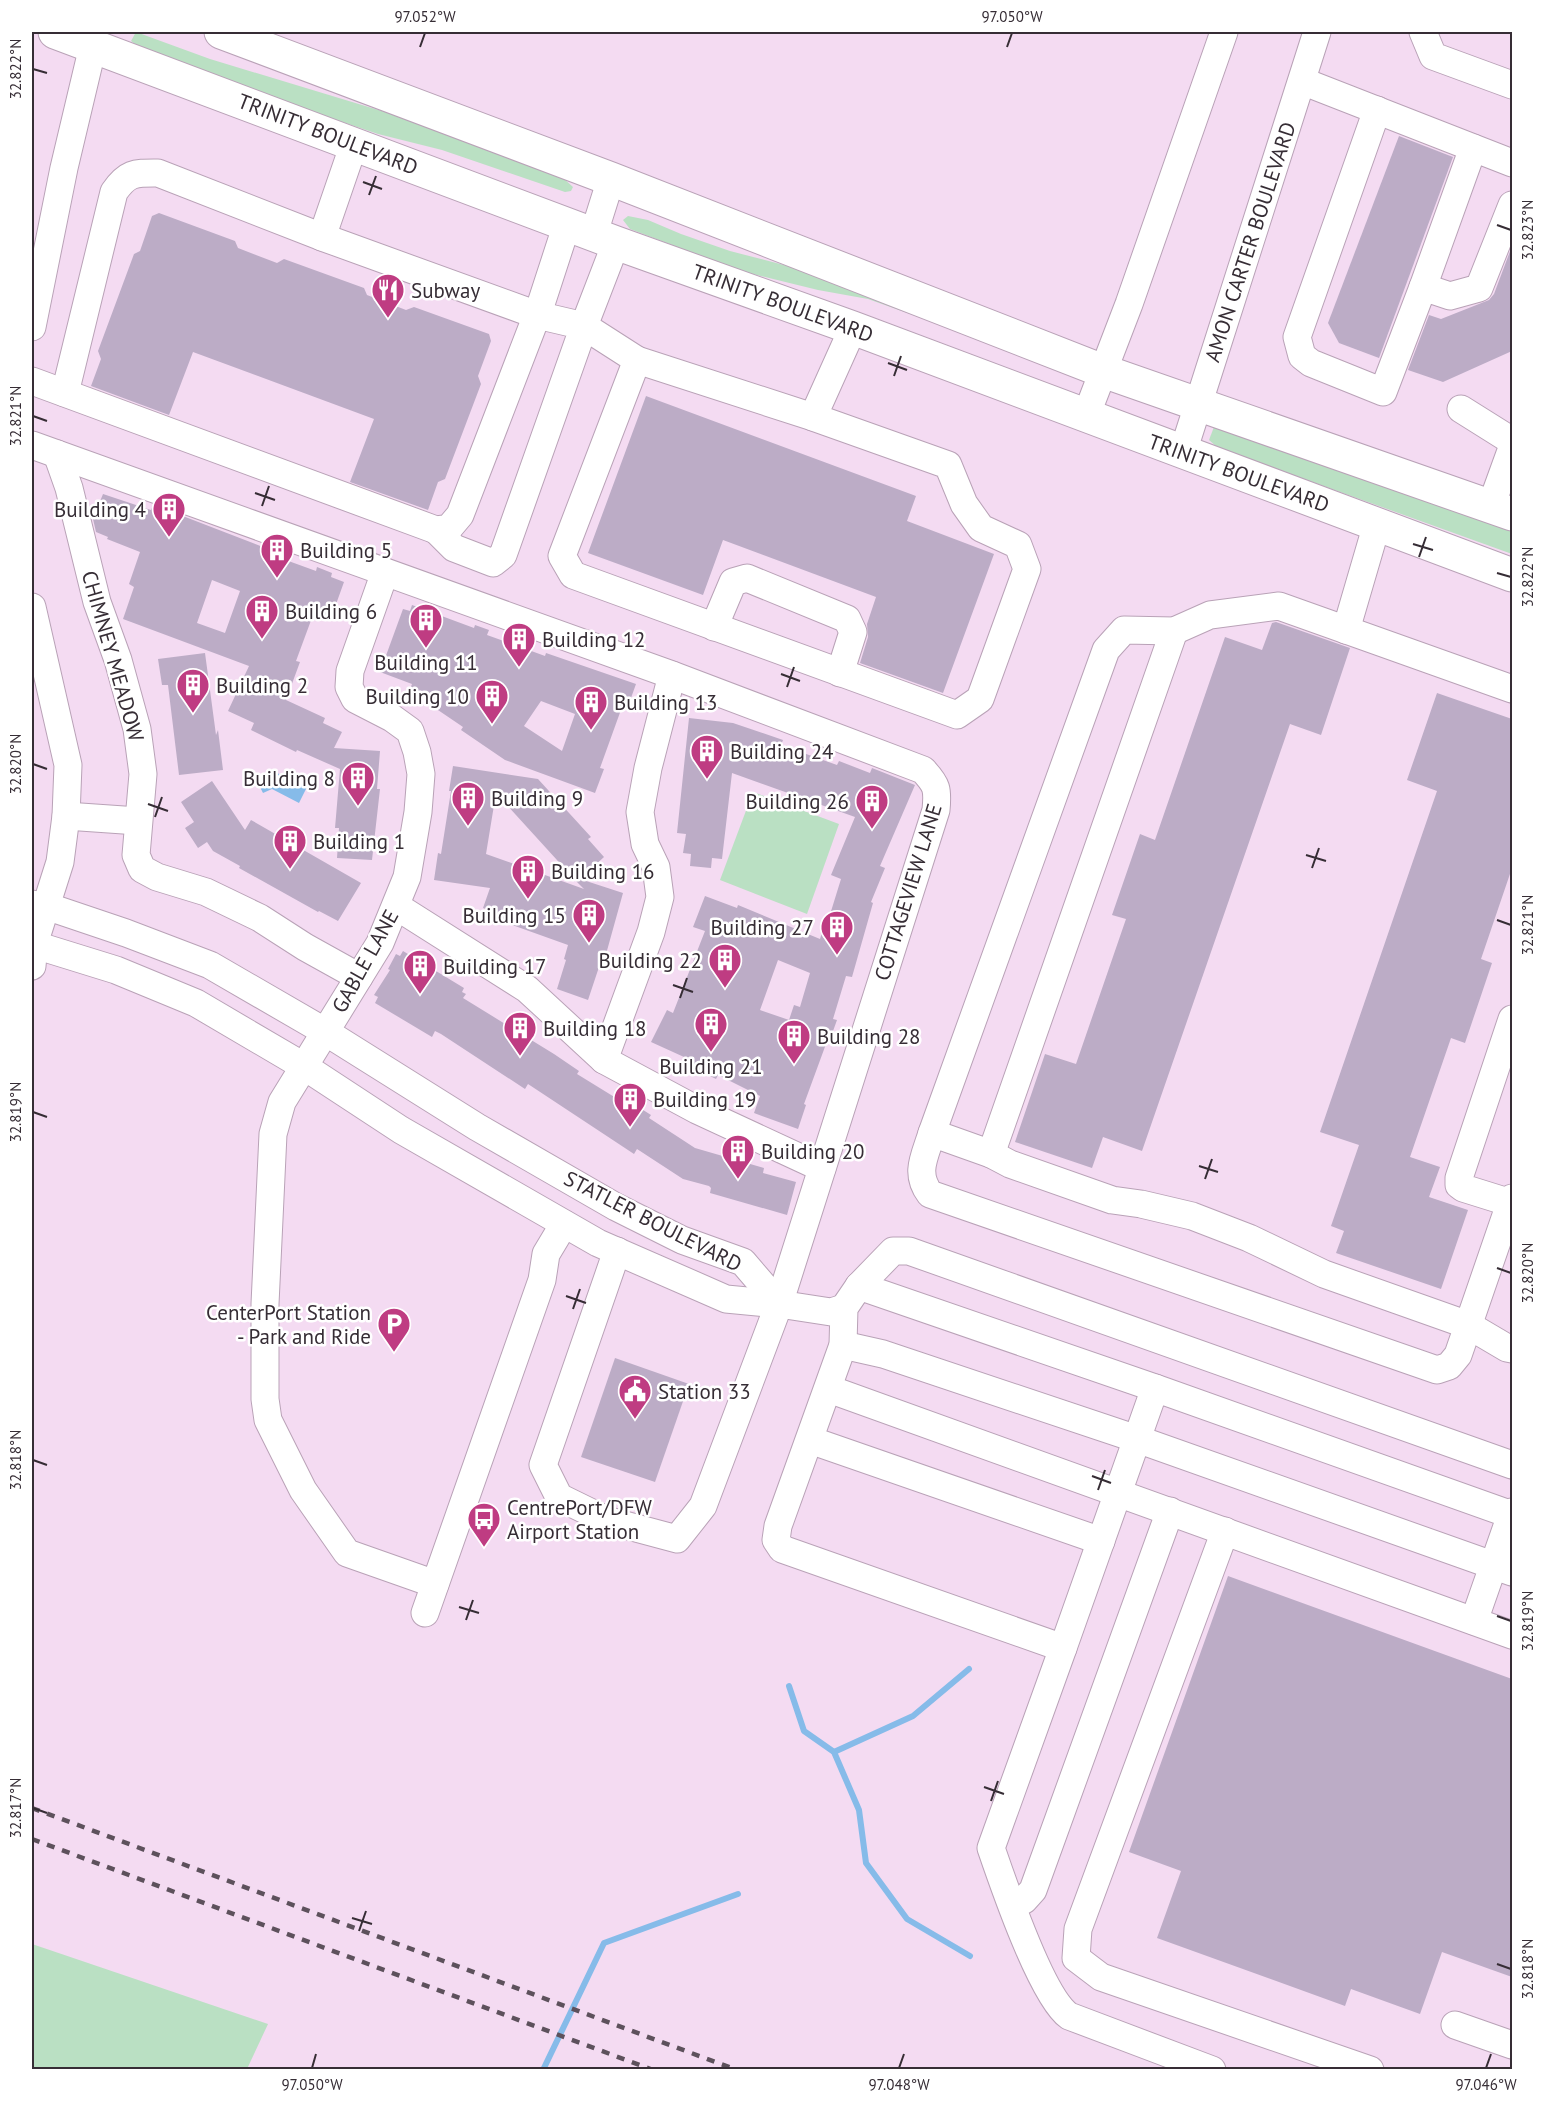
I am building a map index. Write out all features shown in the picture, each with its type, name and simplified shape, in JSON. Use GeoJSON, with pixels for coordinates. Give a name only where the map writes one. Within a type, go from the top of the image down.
{"type":"FeatureCollection","features":[{"type":"Feature","properties":{"kind":"main road","name":"TRINITY BOULEVARD"},"geometry":{"type":"LineString","coordinates":[[55,32],[94,39],[354,144],[1512,575]]}},
{"type":"Feature","properties":{"kind":"main road"},"geometry":{"type":"LineString","coordinates":[[221,32],[611,179],[1103,371],[1502,510]]}},
{"type":"Feature","properties":{"kind":"street"},"geometry":{"type":"LineString","coordinates":[[1086,416],[1129,304],[1224,32]]}},
{"type":"Feature","properties":{"kind":"street","name":"AMON CARTER BOULEVARD"},"geometry":{"type":"LineString","coordinates":[[1183,452],[1317,32]]}},
{"type":"Feature","properties":{"kind":"street"},"geometry":{"type":"LineString","coordinates":[[1423,32],[1433,56],[1512,85]]}},
{"type":"Feature","properties":{"kind":"street"},"geometry":{"type":"LineString","coordinates":[[32,327],[64,168],[94,39]]}},
{"type":"Feature","properties":{"kind":"street"},"geometry":{"type":"LineString","coordinates":[[1302,81],[1512,163]]}},
{"type":"Feature","properties":{"kind":"street"},"geometry":{"type":"LineString","coordinates":[[1377,110],[1297,337],[1302,356],[1311,363],[1383,392],[1473,148]]}},
{"type":"Feature","properties":{"kind":"street"},"geometry":{"type":"LineString","coordinates":[[322,237],[354,144]]}},
{"type":"Feature","properties":{"kind":"street"},"geometry":{"type":"LineString","coordinates":[[65,393],[114,192],[124,178],[140,173],[158,173],[322,237],[537,315],[584,326],[637,360],[813,417],[948,465],[964,504],[981,528],[1017,545],[1027,569],[980,699],[957,715],[573,575],[562,556],[637,360]]}},
{"type":"Feature","properties":{"kind":"street"},"geometry":{"type":"LineString","coordinates":[[436,530],[449,528],[460,515],[537,315],[592,233],[611,179]]}},
{"type":"Feature","properties":{"kind":"street"},"geometry":{"type":"LineString","coordinates":[[1422,286],[1450,296],[1479,288],[1512,205]]}},
{"type":"Feature","properties":{"kind":"street"},"geometry":{"type":"LineString","coordinates":[[32,381],[436,530],[454,548],[494,563],[503,555],[584,326],[592,233]]}},
{"type":"Feature","properties":{"kind":"street"},"geometry":{"type":"LineString","coordinates":[[813,417],[853,328]]}},
{"type":"Feature","properties":{"kind":"street"},"geometry":{"type":"LineString","coordinates":[[1461,409],[1512,441]]}},
{"type":"Feature","properties":{"kind":"street","name":"COTTAGEVIEW LANE"},"geometry":{"type":"LineString","coordinates":[[32,445],[672,675],[922,770],[936,784],[936,810],[779,1304],[704,1506],[677,1539],[606,1520],[559,1497],[543,1465],[617,1251]]}},
{"type":"Feature","properties":{"kind":"street"},"geometry":{"type":"LineString","coordinates":[[1502,510],[1512,448]]}},
{"type":"Feature","properties":{"kind":"street","name":"CHIMNEY MEADOW"},"geometry":{"type":"LineString","coordinates":[[57,454],[69,488],[97,602],[118,660],[137,729],[143,774],[136,855],[142,869],[157,878],[206,892],[260,918],[305,947],[359,977]]}},
{"type":"Feature","properties":{"kind":"street"},"geometry":{"type":"LineString","coordinates":[[1346,630],[1377,524]]}},
{"type":"Feature","properties":{"kind":"street","name":"GABLE LANE"},"geometry":{"type":"LineString","coordinates":[[385,572],[350,671],[350,687],[355,699],[392,718],[410,732],[421,774],[418,812],[406,877],[380,943],[282,1102],[273,1134],[265,1304],[265,1399],[268,1420],[303,1490],[347,1553],[435,1584]]}},
{"type":"Feature","properties":{"kind":"street"},"geometry":{"type":"LineString","coordinates":[[714,627],[733,582],[747,578],[847,619],[853,632],[840,673]]}},
{"type":"Feature","properties":{"kind":"street"},"geometry":{"type":"LineString","coordinates":[[1512,689],[1279,606],[1210,615],[1174,631],[1124,630],[1106,650],[932,1133],[920,1174],[922,1185],[930,1194],[1437,1370],[1449,1366],[1458,1355],[1512,1201],[1459,1185],[1459,1178],[1512,1019]]}},
{"type":"Feature","properties":{"kind":"street"},"geometry":{"type":"LineString","coordinates":[[32,951],[39,905],[60,862],[66,816],[68,765],[33,622]]}},
{"type":"Feature","properties":{"kind":"street"},"geometry":{"type":"LineString","coordinates":[[991,1154],[1174,631]]}},
{"type":"Feature","properties":{"kind":"street"},"geometry":{"type":"LineString","coordinates":[[604,1060],[651,932],[660,897],[656,867],[645,844],[640,812],[648,768],[672,675]]}},
{"type":"Feature","properties":{"kind":"street"},"geometry":{"type":"LineString","coordinates":[[66,816],[138,821]]}},
{"type":"Feature","properties":{"kind":"street","name":"STATLER BOULEVARD"},"geometry":{"type":"LineString","coordinates":[[39,905],[126,933],[210,965],[324,1031],[477,1127],[616,1207],[682,1240],[743,1262],[779,1304]]}},
{"type":"Feature","properties":{"kind":"street"},"geometry":{"type":"LineString","coordinates":[[396,906],[527,988],[604,1060],[697,1110],[822,1168]]}},
{"type":"Feature","properties":{"kind":"street","name":"STATLER BOULEVARD"},"geometry":{"type":"LineString","coordinates":[[32,951],[116,970],[196,1003],[304,1067],[401,1130],[564,1224],[617,1251],[726,1299],[779,1304]]}},
{"type":"Feature","properties":{"kind":"street"},"geometry":{"type":"LineString","coordinates":[[932,1133],[1112,1200],[1192,1216],[1249,1238],[1324,1274],[1468,1325],[1512,1349]]}},
{"type":"Feature","properties":{"kind":"street"},"geometry":{"type":"LineString","coordinates":[[425,1613],[542,1280],[546,1254],[564,1224]]}},
{"type":"Feature","properties":{"kind":"street"},"geometry":{"type":"LineString","coordinates":[[1063,1648],[782,1549],[776,1540],[778,1526],[843,1345],[844,1308],[859,1286],[893,1251],[909,1251],[1512,1465]]}},
{"type":"Feature","properties":{"kind":"street"},"geometry":{"type":"LineString","coordinates":[[859,1286],[1512,1514],[1503,1568],[1474,1621]]}},
{"type":"Feature","properties":{"kind":"street"},"geometry":{"type":"LineString","coordinates":[[779,1304],[831,1312],[844,1308]]}},
{"type":"Feature","properties":{"kind":"street"},"geometry":{"type":"LineString","coordinates":[[843,1345],[883,1354],[1137,1439],[1503,1568]]}},
{"type":"Feature","properties":{"kind":"street"},"geometry":{"type":"LineString","coordinates":[[1155,1388],[991,1848],[1043,1979],[1056,2004],[1069,2016],[1212,2070]]}},
{"type":"Feature","properties":{"kind":"street"},"geometry":{"type":"LineString","coordinates":[[829,1389],[1512,1635]]}},
{"type":"Feature","properties":{"kind":"street"},"geometry":{"type":"LineString","coordinates":[[810,1440],[1101,1541]]}},
{"type":"Feature","properties":{"kind":"street"},"geometry":{"type":"LineString","coordinates":[[1013,1906],[1024,1900],[1033,1890],[1170,1511]]}},
{"type":"Feature","properties":{"kind":"street"},"geometry":{"type":"LineString","coordinates":[[1076,1958],[1078,1929],[1225,1531]]}},
{"type":"Feature","properties":{"kind":"street"},"geometry":{"type":"LineString","coordinates":[[1043,1979],[1076,1958]]}},
{"type":"Feature","properties":{"kind":"street"},"geometry":{"type":"LineString","coordinates":[[1076,1958],[1101,1977],[1370,2070]]}},
{"type":"Feature","properties":{"kind":"street"},"geometry":{"type":"LineString","coordinates":[[1455,2025],[1512,2045]]}},
{"type":"Feature","properties":{"kind":"green space"},"geometry":{"type":"Polygon","coordinates":[[[136,32],[210,59],[395,115],[562,177],[573,187],[571,191],[565,192],[442,150],[378,134],[286,103],[140,48],[131,41],[136,32]]]}},
{"type":"Feature","properties":{"kind":"green space"},"geometry":{"type":"Polygon","coordinates":[[[628,216],[648,220],[730,251],[834,278],[1067,370],[868,299],[818,290],[740,271],[630,229],[623,220],[628,216]]]}},
{"type":"Feature","properties":{"kind":"green space"},"geometry":{"type":"Polygon","coordinates":[[[1217,419],[1512,528],[1512,554],[1218,448],[1209,440],[1217,419]]]}},
{"type":"Feature","properties":{"kind":"green space"},"geometry":{"type":"Polygon","coordinates":[[[753,792],[839,824],[807,914],[720,880],[753,792]]]}},
{"type":"Feature","properties":{"kind":"green space"},"geometry":{"type":"Polygon","coordinates":[[[32,1944],[268,2024],[247,2069],[32,2069],[32,1944]]]}},
{"type":"Feature","properties":{"kind":"water"},"geometry":{"type":"Polygon","coordinates":[[[277,773],[307,787],[299,803],[272,789],[263,793],[258,783],[277,773]]]}},
{"type":"Feature","properties":{"kind":"building"},"geometry":{"type":"Polygon","coordinates":[[[1399,136],[1453,157],[1379,358],[1339,343],[1328,323],[1399,136]]]}},
{"type":"Feature","properties":{"kind":"building"},"geometry":{"type":"Polygon","coordinates":[[[159,213],[235,241],[238,248],[277,263],[284,259],[364,288],[367,295],[406,310],[414,307],[489,334],[491,341],[478,376],[481,384],[445,479],[438,482],[428,510],[350,482],[374,419],[193,352],[169,415],[91,386],[101,359],[98,351],[134,254],[140,251],[152,216],[159,213]]]}},
{"type":"Feature","properties":{"kind":"building"},"geometry":{"type":"Polygon","coordinates":[[[1512,246],[1512,351],[1443,382],[1408,370],[1429,315],[1441,319],[1489,300],[1494,294],[1512,246]]]}},
{"type":"Feature","properties":{"kind":"building"},"geometry":{"type":"Polygon","coordinates":[[[646,396],[916,496],[907,521],[994,554],[943,693],[860,663],[868,637],[867,624],[876,597],[723,540],[703,595],[588,553],[646,396]]]}},
{"type":"Feature","properties":{"kind":"building"},"geometry":{"type":"Polygon","coordinates":[[[103,494],[151,510],[153,505],[263,547],[261,551],[316,571],[317,567],[332,573],[331,577],[344,582],[330,621],[313,615],[296,661],[300,662],[286,700],[325,718],[323,723],[342,732],[334,748],[380,751],[377,789],[380,789],[372,860],[337,858],[339,828],[335,828],[340,769],[297,750],[296,752],[251,730],[254,723],[228,711],[249,666],[123,619],[134,587],[129,584],[140,552],[107,539],[108,537],[96,532],[93,519],[103,494]],[[212,580],[197,623],[225,633],[240,591],[212,580]]]}},
{"type":"Feature","properties":{"kind":"building"},"geometry":{"type":"Polygon","coordinates":[[[412,605],[474,628],[475,625],[489,630],[487,635],[545,656],[546,653],[636,684],[627,709],[622,707],[600,768],[604,769],[595,793],[505,760],[461,730],[463,727],[435,708],[440,700],[410,689],[412,684],[380,672],[403,609],[410,611],[412,605]],[[541,701],[524,726],[562,751],[575,714],[541,701]]]}},
{"type":"Feature","properties":{"kind":"building"},"geometry":{"type":"Polygon","coordinates":[[[1276,622],[1350,648],[1321,735],[1290,724],[1142,1151],[1103,1137],[1092,1168],[1015,1142],[1045,1054],[1076,1064],[1126,919],[1112,915],[1140,834],[1155,840],[1225,637],[1262,650],[1272,623],[1276,622]]]}},
{"type":"Feature","properties":{"kind":"building","name":"Building 2"},"geometry":{"type":"Polygon","coordinates":[[[205,653],[223,770],[179,775],[168,685],[162,685],[158,659],[205,653]]]}},
{"type":"Feature","properties":{"kind":"building"},"geometry":{"type":"Polygon","coordinates":[[[1437,693],[1512,719],[1512,868],[1481,959],[1492,963],[1465,1043],[1451,1038],[1410,1157],[1440,1167],[1429,1197],[1468,1210],[1441,1289],[1336,1253],[1344,1231],[1331,1226],[1359,1145],[1320,1132],[1437,791],[1407,780],[1437,693]]]}},
{"type":"Feature","properties":{"kind":"building"},"geometry":{"type":"Polygon","coordinates":[[[689,718],[733,723],[783,740],[781,745],[837,765],[839,761],[870,773],[872,768],[915,785],[880,866],[885,868],[871,902],[873,903],[852,977],[846,976],[833,1019],[837,1020],[804,1104],[806,1105],[798,1129],[754,1113],[760,1096],[718,1075],[716,1079],[682,1062],[684,1057],[651,1042],[667,1010],[673,1013],[705,931],[693,927],[705,896],[737,908],[738,905],[820,939],[841,879],[831,875],[855,817],[732,773],[722,859],[712,858],[711,868],[690,866],[691,854],[683,853],[686,834],[677,833],[689,718]],[[778,960],[760,1010],[789,1020],[794,1005],[800,1007],[810,973],[778,960]]]}},
{"type":"Feature","properties":{"kind":"building"},"geometry":{"type":"Polygon","coordinates":[[[453,766],[538,779],[591,837],[588,839],[604,857],[580,879],[623,893],[603,965],[600,964],[588,1000],[557,989],[568,945],[484,915],[486,909],[483,908],[490,888],[434,880],[438,853],[441,854],[451,791],[449,791],[453,766]],[[496,793],[486,854],[584,889],[496,793]]]}},
{"type":"Feature","properties":{"kind":"building","name":"Building 1"},"geometry":{"type":"Polygon","coordinates":[[[212,781],[245,830],[251,820],[361,883],[338,921],[239,868],[240,866],[213,851],[207,842],[198,848],[185,828],[194,822],[181,802],[212,781]]]}},
{"type":"Feature","properties":{"kind":"building"},"geometry":{"type":"Polygon","coordinates":[[[403,951],[464,988],[462,992],[466,994],[463,998],[554,1054],[579,1071],[577,1074],[616,1098],[618,1094],[651,1115],[649,1118],[695,1148],[764,1168],[763,1173],[796,1182],[787,1215],[710,1193],[709,1186],[683,1179],[637,1149],[634,1154],[528,1084],[525,1089],[441,1034],[435,1031],[432,1037],[375,1003],[378,997],[374,995],[390,970],[388,969],[396,954],[400,956],[403,951]]]}},
{"type":"Feature","properties":{"kind":"building","name":"Station 33"},"geometry":{"type":"Polygon","coordinates":[[[615,1358],[689,1384],[655,1482],[581,1457],[615,1358]]]}},
{"type":"Feature","properties":{"kind":"building"},"geometry":{"type":"Polygon","coordinates":[[[1228,1576],[1512,1679],[1512,1977],[1442,1952],[1420,2014],[1351,1989],[1345,2006],[1157,1938],[1181,1871],[1129,1852],[1228,1576]]]}},
{"type":"Feature","properties":{"kind":"waterway"},"geometry":{"type":"LineString","coordinates":[[834,1752],[913,1716],[969,1669]]}},
{"type":"Feature","properties":{"kind":"waterway"},"geometry":{"type":"LineString","coordinates":[[789,1686],[804,1731],[834,1752],[859,1810],[866,1863],[907,1919],[970,1956]]}},
{"type":"Feature","properties":{"kind":"waterway"},"geometry":{"type":"LineString","coordinates":[[543,2070],[604,1943],[738,1894]]}},
{"type":"Feature","properties":{"kind":"railway"},"geometry":{"type":"LineString","coordinates":[[32,1808],[737,2070]]}},
{"type":"Feature","properties":{"kind":"railway"},"geometry":{"type":"LineString","coordinates":[[32,1839],[653,2070]]}},
{"type":"Feature","properties":{"kind":"place","name":"Subway"},"geometry":{"type":"Point","coordinates":[388,319]}},
{"type":"Feature","properties":{"kind":"place","name":"Building 4"},"geometry":{"type":"Point","coordinates":[169,538]}},
{"type":"Feature","properties":{"kind":"place","name":"Building 5"},"geometry":{"type":"Point","coordinates":[277,579]}},
{"type":"Feature","properties":{"kind":"place","name":"Building 6"},"geometry":{"type":"Point","coordinates":[262,640]}},
{"type":"Feature","properties":{"kind":"place","name":"Building 11"},"geometry":{"type":"Point","coordinates":[426,649]}},
{"type":"Feature","properties":{"kind":"place","name":"Building 12"},"geometry":{"type":"Point","coordinates":[519,668]}},
{"type":"Feature","properties":{"kind":"place","name":"Building 2"},"geometry":{"type":"Point","coordinates":[193,714]}},
{"type":"Feature","properties":{"kind":"place","name":"Building 10"},"geometry":{"type":"Point","coordinates":[492,725]}},
{"type":"Feature","properties":{"kind":"place","name":"Building 13"},"geometry":{"type":"Point","coordinates":[591,731]}},
{"type":"Feature","properties":{"kind":"place","name":"Building 24"},"geometry":{"type":"Point","coordinates":[707,780]}},
{"type":"Feature","properties":{"kind":"place","name":"Building 8"},"geometry":{"type":"Point","coordinates":[358,807]}},
{"type":"Feature","properties":{"kind":"place","name":"Building 9"},"geometry":{"type":"Point","coordinates":[468,827]}},
{"type":"Feature","properties":{"kind":"place","name":"Building 26"},"geometry":{"type":"Point","coordinates":[872,830]}},
{"type":"Feature","properties":{"kind":"place","name":"Building 1"},"geometry":{"type":"Point","coordinates":[290,870]}},
{"type":"Feature","properties":{"kind":"place","name":"Building 16"},"geometry":{"type":"Point","coordinates":[528,900]}},
{"type":"Feature","properties":{"kind":"place","name":"Building 15"},"geometry":{"type":"Point","coordinates":[589,944]}},
{"type":"Feature","properties":{"kind":"place","name":"Building 27"},"geometry":{"type":"Point","coordinates":[837,956]}},
{"type":"Feature","properties":{"kind":"place","name":"Building 22"},"geometry":{"type":"Point","coordinates":[725,989]}},
{"type":"Feature","properties":{"kind":"place","name":"Building 17"},"geometry":{"type":"Point","coordinates":[420,995]}},
{"type":"Feature","properties":{"kind":"place","name":"Building 21"},"geometry":{"type":"Point","coordinates":[711,1053]}},
{"type":"Feature","properties":{"kind":"place","name":"Building 18"},"geometry":{"type":"Point","coordinates":[520,1057]}},
{"type":"Feature","properties":{"kind":"place","name":"Building 28"},"geometry":{"type":"Point","coordinates":[794,1065]}},
{"type":"Feature","properties":{"kind":"place","name":"Building 19"},"geometry":{"type":"Point","coordinates":[630,1128]}},
{"type":"Feature","properties":{"kind":"place","name":"Building 20"},"geometry":{"type":"Point","coordinates":[738,1180]}},
{"type":"Feature","properties":{"kind":"place","name":"CenterPort Station - Park and Ride"},"geometry":{"type":"Point","coordinates":[394,1353]}},
{"type":"Feature","properties":{"kind":"place","name":"Station 33"},"geometry":{"type":"Point","coordinates":[635,1420]}},
{"type":"Feature","properties":{"kind":"place","name":"CentrePort/DFW Airport Station"},"geometry":{"type":"Point","coordinates":[484,1548]}}]}
